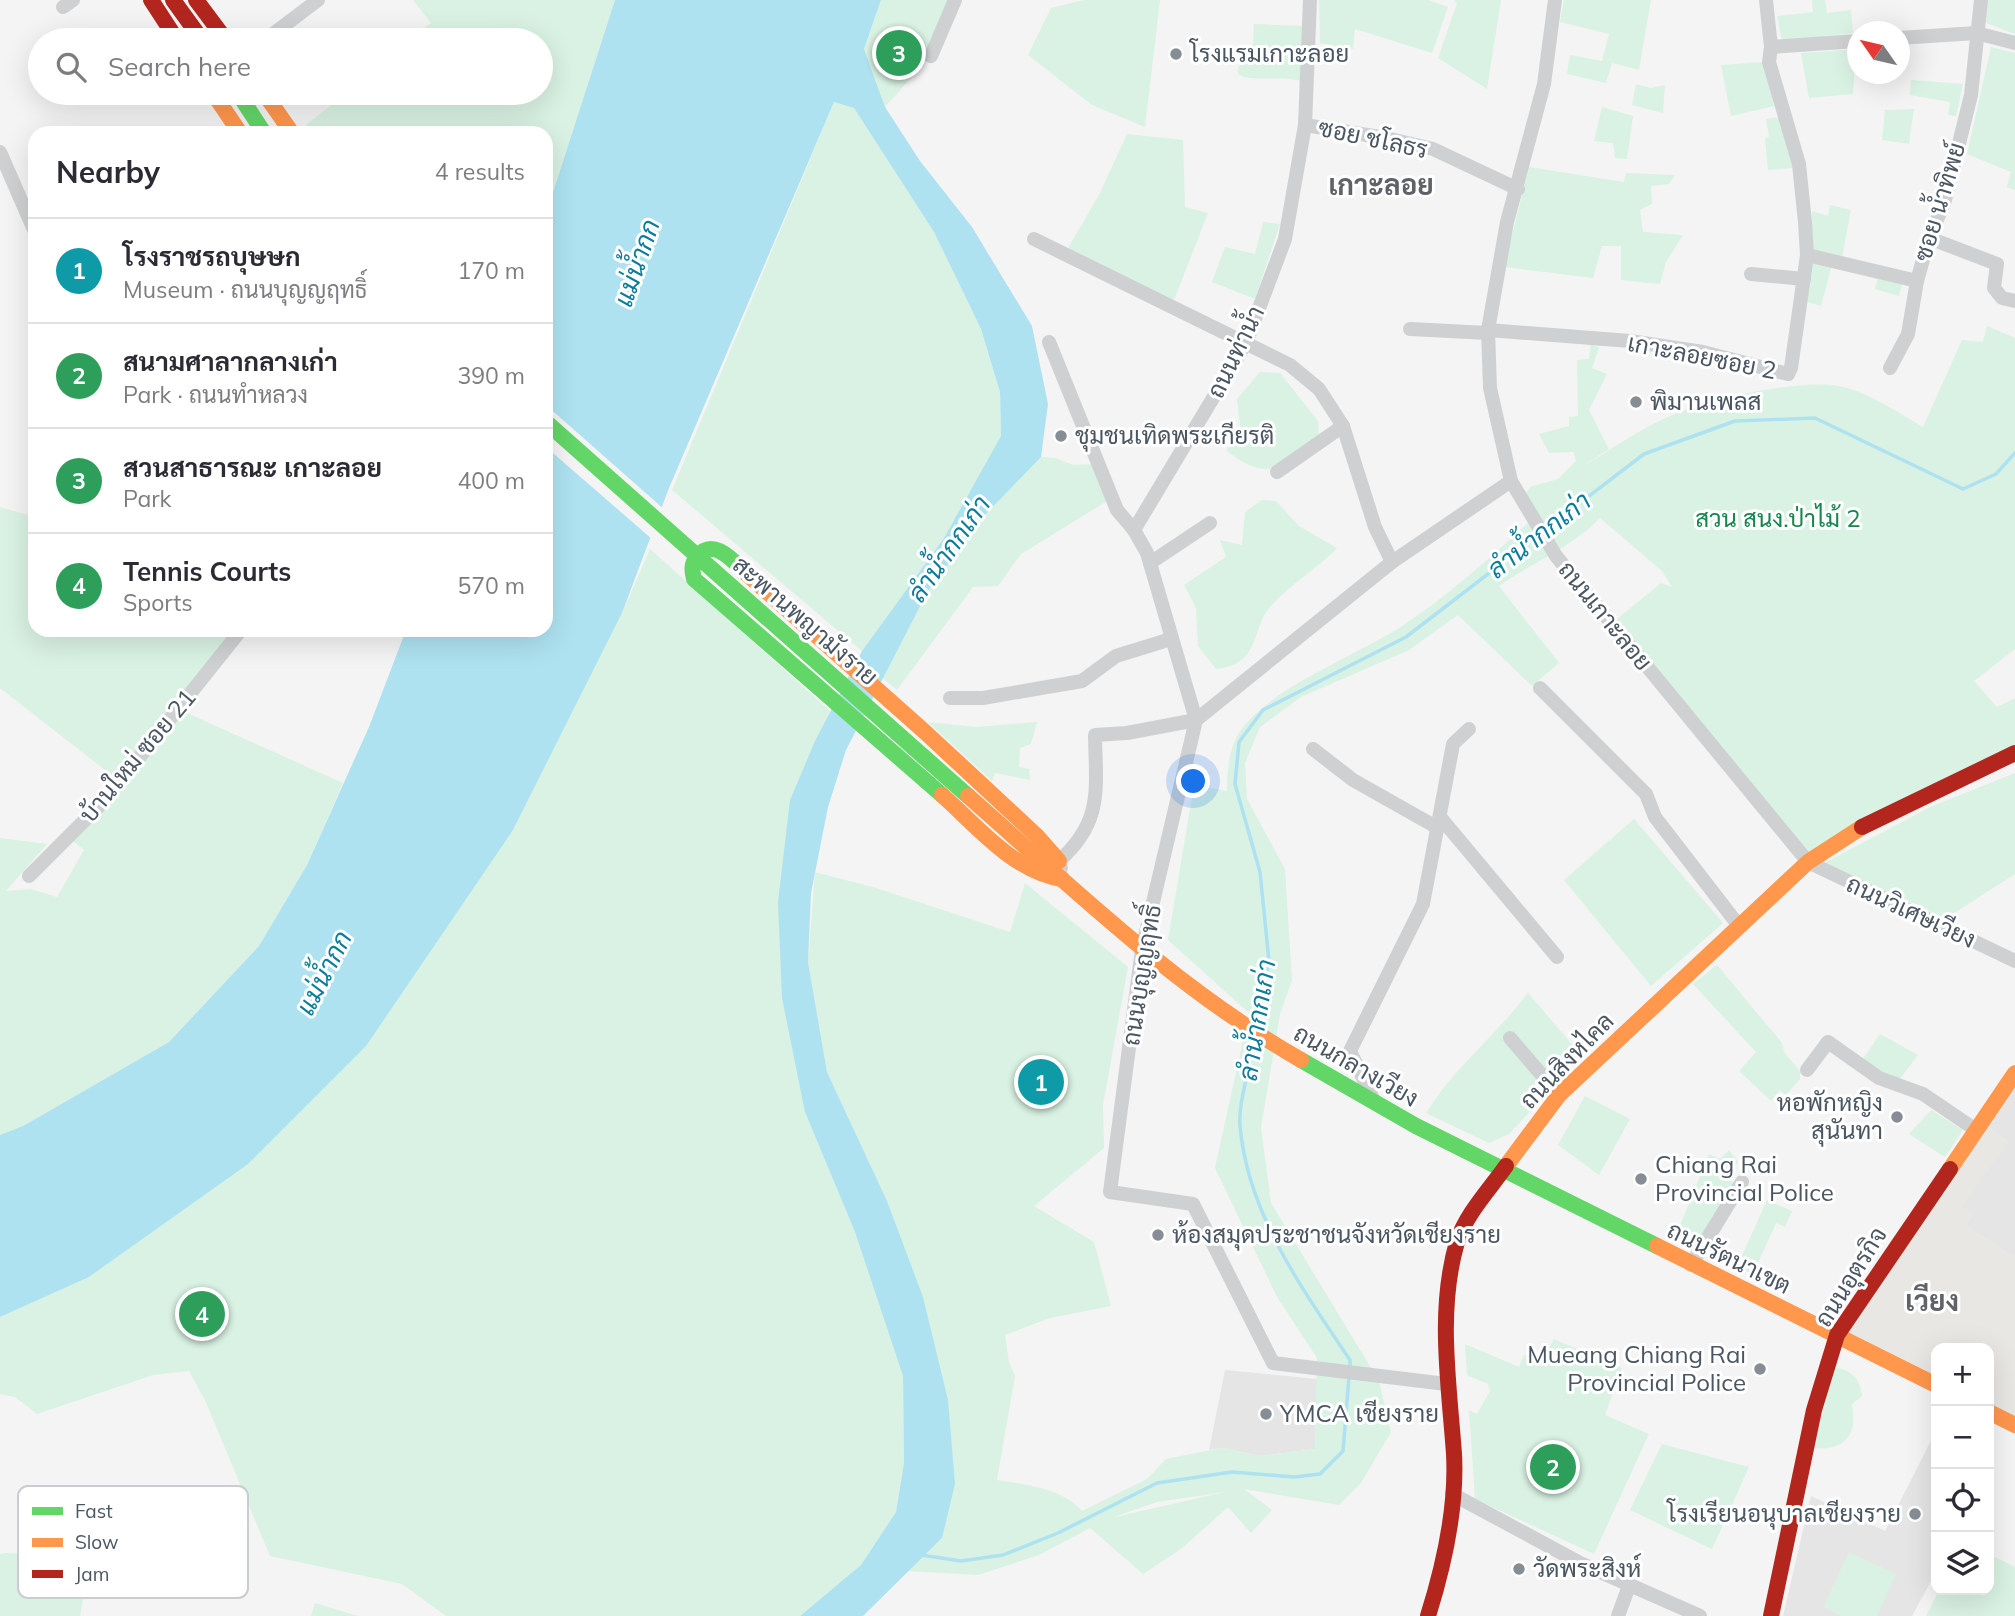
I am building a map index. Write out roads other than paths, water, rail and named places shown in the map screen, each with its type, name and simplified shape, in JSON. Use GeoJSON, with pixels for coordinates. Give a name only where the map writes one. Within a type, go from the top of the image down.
{"type":"FeatureCollection","features":[{"type":"Feature","properties":{"kind":"main road"},"geometry":{"type":"LineString","coordinates":[[151,0],[169,28]]}},
{"type":"Feature","properties":{"kind":"main road"},"geometry":{"type":"LineString","coordinates":[[173,0],[193,28]]}},
{"type":"Feature","properties":{"kind":"main road"},"geometry":{"type":"LineString","coordinates":[[196,0],[217,28]]}},
{"type":"Feature","properties":{"kind":"main road"},"geometry":{"type":"LineString","coordinates":[[221,105],[235,126]]}},
{"type":"Feature","properties":{"kind":"main road"},"geometry":{"type":"LineString","coordinates":[[246,105],[259,126]]}},
{"type":"Feature","properties":{"kind":"main road"},"geometry":{"type":"LineString","coordinates":[[272,105],[287,126]]}},
{"type":"Feature","properties":{"kind":"main road","name":"สะพานพญามังราย"},"geometry":{"type":"LineString","coordinates":[[553,428],[1035,854]]}},
{"type":"Feature","properties":{"kind":"main road"},"geometry":{"type":"LineString","coordinates":[[1059,861],[1037,836],[883,694],[719,549],[710,548],[696,556],[691,568],[694,579],[1015,859],[1042,876],[1063,879]]}},
{"type":"Feature","properties":{"kind":"main road","name":"ถนนสิงหไคล"},"geometry":{"type":"LineString","coordinates":[[1428,1616],[1444,1563],[1452,1494],[1454,1456],[1446,1384],[1447,1288],[1458,1240],[1470,1216],[1559,1095],[1808,862],[1870,821],[2015,753]]}},
{"type":"Feature","properties":{"kind":"main road","name":"ถนนกลางเวียง"},"geometry":{"type":"LineString","coordinates":[[1035,854],[1142,949],[1242,1026],[1375,1103],[1502,1171]]}},
{"type":"Feature","properties":{"kind":"main road","name":"ถนนอุตรกิจ"},"geometry":{"type":"LineString","coordinates":[[1771,1616],[1814,1410],[1837,1335],[2015,1073]]}},
{"type":"Feature","properties":{"kind":"main road","name":"ถนนรัตนาเขต"},"geometry":{"type":"LineString","coordinates":[[1502,1171],[1931,1382]]}},
{"type":"Feature","properties":{"kind":"main road"},"geometry":{"type":"LineString","coordinates":[[1994,1414],[2015,1425]]}},
{"type":"Feature","properties":{"kind":"street"},"geometry":{"type":"LineString","coordinates":[[281,28],[318,0]]}},
{"type":"Feature","properties":{"kind":"street"},"geometry":{"type":"LineString","coordinates":[[931,57],[955,0]]}},
{"type":"Feature","properties":{"kind":"street","name":"ถนนท่าน้ำ"},"geometry":{"type":"LineString","coordinates":[[1135,530],[1246,343],[1285,239],[1305,125],[1310,0]]}},
{"type":"Feature","properties":{"kind":"street","name":"ถนนเกาะลอย"},"geometry":{"type":"LineString","coordinates":[[1555,0],[1545,84],[1507,222],[1488,331],[1490,387],[1511,481],[1556,556],[1808,862]]}},
{"type":"Feature","properties":{"kind":"street","name":"เกาะลอยซอย 2"},"geometry":{"type":"LineString","coordinates":[[1488,331],[1630,341],[1703,352],[1788,373],[1791,368],[1807,254],[1799,164],[1769,62],[1771,47],[1766,0]]}},
{"type":"Feature","properties":{"kind":"street","name":"ซอย น้ำทิพย์"},"geometry":{"type":"LineString","coordinates":[[1891,368],[1908,334],[1917,281],[1929,238],[1944,204],[1971,95],[1981,0]]}},
{"type":"Feature","properties":{"kind":"street"},"geometry":{"type":"LineString","coordinates":[[1910,37],[1976,33],[2015,43]]}},
{"type":"Feature","properties":{"kind":"street"},"geometry":{"type":"LineString","coordinates":[[1771,47],[1847,42]]}},
{"type":"Feature","properties":{"kind":"street","name":"ซอย ชโลธร"},"geometry":{"type":"LineString","coordinates":[[1305,125],[1386,138],[1433,149],[1518,189]]}},
{"type":"Feature","properties":{"kind":"street"},"geometry":{"type":"LineString","coordinates":[[0,152],[28,216]]}},
{"type":"Feature","properties":{"kind":"street"},"geometry":{"type":"LineString","coordinates":[[1929,238],[1997,264],[1994,288],[2002,298],[2015,301]]}},
{"type":"Feature","properties":{"kind":"street"},"geometry":{"type":"LineString","coordinates":[[1034,239],[1290,365],[1319,389],[1343,426],[1375,527],[1392,562]]}},
{"type":"Feature","properties":{"kind":"street"},"geometry":{"type":"LineString","coordinates":[[1807,254],[1917,281]]}},
{"type":"Feature","properties":{"kind":"street"},"geometry":{"type":"LineString","coordinates":[[1751,274],[1804,279]]}},
{"type":"Feature","properties":{"kind":"street"},"geometry":{"type":"LineString","coordinates":[[1410,329],[1488,331]]}},
{"type":"Feature","properties":{"kind":"street"},"geometry":{"type":"LineString","coordinates":[[1049,342],[1117,510],[1135,530],[1150,563],[1196,720]]}},
{"type":"Feature","properties":{"kind":"street"},"geometry":{"type":"LineString","coordinates":[[1277,472],[1343,426]]}},
{"type":"Feature","properties":{"kind":"street"},"geometry":{"type":"LineString","coordinates":[[1063,879],[1059,861],[1090,827],[1096,786],[1095,735],[1127,733],[1196,720],[1392,562],[1511,481]]}},
{"type":"Feature","properties":{"kind":"street"},"geometry":{"type":"LineString","coordinates":[[1150,563],[1210,523]]}},
{"type":"Feature","properties":{"kind":"street","name":"บ้านใหม่ ซอย 21"},"geometry":{"type":"LineString","coordinates":[[29,876],[106,799],[235,637]]}},
{"type":"Feature","properties":{"kind":"street"},"geometry":{"type":"LineString","coordinates":[[950,698],[983,698],[1082,681],[1116,656],[1171,639]]}},
{"type":"Feature","properties":{"kind":"street"},"geometry":{"type":"LineString","coordinates":[[1540,688],[1646,794],[1655,817],[1739,926]]}},
{"type":"Feature","properties":{"kind":"street","name":"ถนนบุญญฤทธิ์"},"geometry":{"type":"LineString","coordinates":[[1196,720],[1142,949],[1110,1192],[1193,1204],[1273,1363],[1446,1384]]}},
{"type":"Feature","properties":{"kind":"street"},"geometry":{"type":"LineString","coordinates":[[1375,1103],[1350,1051],[1423,904],[1453,744],[1469,729]]}},
{"type":"Feature","properties":{"kind":"street"},"geometry":{"type":"LineString","coordinates":[[1313,749],[1353,779],[1438,822],[1557,957]]}},
{"type":"Feature","properties":{"kind":"street","name":"ถนนวิเศษเวียง"},"geometry":{"type":"LineString","coordinates":[[1808,862],[2015,961]]}},
{"type":"Feature","properties":{"kind":"street"},"geometry":{"type":"LineString","coordinates":[[1510,1038],[1559,1095]]}},
{"type":"Feature","properties":{"kind":"street"},"geometry":{"type":"LineString","coordinates":[[1807,1070],[1828,1042],[1879,1078],[1923,1094],[1976,1130]]}},
{"type":"Feature","properties":{"kind":"street"},"geometry":{"type":"LineString","coordinates":[[1691,1265],[1742,1182]]}},
{"type":"Feature","properties":{"kind":"street"},"geometry":{"type":"LineString","coordinates":[[1452,1494],[1629,1586],[1699,1616]]}},
{"type":"Feature","properties":{"kind":"street"},"geometry":{"type":"LineString","coordinates":[[1618,1616],[1629,1586]]}},
{"type":"Feature","properties":{"kind":"water","name":"แม่น้ำกก"},"geometry":{"type":"Polygon","coordinates":[[[615,0],[881,0],[864,49],[885,107],[920,161],[972,227],[1032,326],[1048,404],[1041,457],[984,516],[928,591],[846,750],[828,807],[811,893],[808,962],[827,1072],[887,1201],[923,1297],[948,1400],[955,1484],[942,1538],[863,1616],[800,1616],[861,1565],[896,1512],[904,1463],[903,1376],[855,1232],[805,1112],[782,998],[778,902],[790,800],[815,741],[862,651],[944,538],[1001,436],[1000,392],[981,329],[934,232],[854,108],[834,102],[669,488],[622,613],[513,830],[366,1046],[248,1164],[89,1277],[0,1317],[0,1135],[23,1126],[169,1042],[259,946],[307,865],[369,727],[403,637],[553,637],[553,192],[615,0]]]}},
{"type":"Feature","properties":{"kind":"waterway","name":"ลำน้ำกกเก่า"},"geometry":{"type":"LineString","coordinates":[[1546,529],[1644,454],[1735,421],[1815,418],[1963,489],[1996,474],[2015,453]]}},
{"type":"Feature","properties":{"kind":"waterway","name":"ลำน้ำกกเก่า"},"geometry":{"type":"LineString","coordinates":[[1257,1028],[1269,961],[1260,872],[1235,784],[1239,742],[1263,710],[1406,637],[1540,534]]}},
{"type":"Feature","properties":{"kind":"waterway","name":"ลำน้ำกกเก่า"},"geometry":{"type":"LineString","coordinates":[[1255,1042],[1240,1117],[1245,1159],[1254,1190],[1280,1249],[1350,1360],[1350,1369]]}},
{"type":"Feature","properties":{"kind":"waterway","name":"ลำน้ำกกเก่า"},"geometry":{"type":"LineString","coordinates":[[921,1555],[961,1561],[1003,1555],[1058,1533],[1157,1483],[1232,1472],[1294,1477],[1320,1474],[1343,1451],[1349,1377]]}},
{"type":"Feature","properties":{"kind":"place","name":"สวนสาธารณะ เกาะลอย"},"geometry":{"type":"Point","coordinates":[899,53]}},
{"type":"Feature","properties":{"kind":"place","name":"โรงแรมเกาะลอย"},"geometry":{"type":"Point","coordinates":[1176,54]}},
{"type":"Feature","properties":{"kind":"place","name":"พิมานเพลส"},"geometry":{"type":"Point","coordinates":[1636,402]}},
{"type":"Feature","properties":{"kind":"place","name":"ชุมชนเทิดพระเกียรติ"},"geometry":{"type":"Point","coordinates":[1061,436]}},
{"type":"Feature","properties":{"kind":"place","name":"โรงราชรถบุษษก"},"geometry":{"type":"Point","coordinates":[1041,1082]}},
{"type":"Feature","properties":{"kind":"place","name":"หอพักหญิง สุนันทา"},"geometry":{"type":"Point","coordinates":[1897,1117]}},
{"type":"Feature","properties":{"kind":"place","name":"Chiang Rai Provincial Police"},"geometry":{"type":"Point","coordinates":[1641,1179]}},
{"type":"Feature","properties":{"kind":"place","name":"ห้องสมุดประชาชนจังหวัดเชียงราย"},"geometry":{"type":"Point","coordinates":[1158,1235]}},
{"type":"Feature","properties":{"kind":"place","name":"Tennis Courts"},"geometry":{"type":"Point","coordinates":[202,1314]}},
{"type":"Feature","properties":{"kind":"place","name":"Mueang Chiang Rai Provincial Police"},"geometry":{"type":"Point","coordinates":[1760,1369]}},
{"type":"Feature","properties":{"kind":"place","name":"YMCA เชียงราย"},"geometry":{"type":"Point","coordinates":[1266,1414]}},
{"type":"Feature","properties":{"kind":"place","name":"สนามศาลากลางเก่า"},"geometry":{"type":"Point","coordinates":[1553,1467]}},
{"type":"Feature","properties":{"kind":"place","name":"โรงเรียนอนุบาลเชียงราย"},"geometry":{"type":"Point","coordinates":[1915,1514]}},
{"type":"Feature","properties":{"kind":"place","name":"วัดพระสิงห์"},"geometry":{"type":"Point","coordinates":[1519,1569]}},
{"type":"Feature","properties":{"kind":"district","name":"เกาะลอย"},"geometry":{"type":"Point","coordinates":[1381,185]}},
{"type":"Feature","properties":{"kind":"district","name":"เวียง"},"geometry":{"type":"Point","coordinates":[1932,1301]}},
{"type":"Feature","properties":{"kind":"park label","name":"สวน สนง.ป่าไม้ 2"},"geometry":{"type":"Point","coordinates":[1778,519]}}]}
